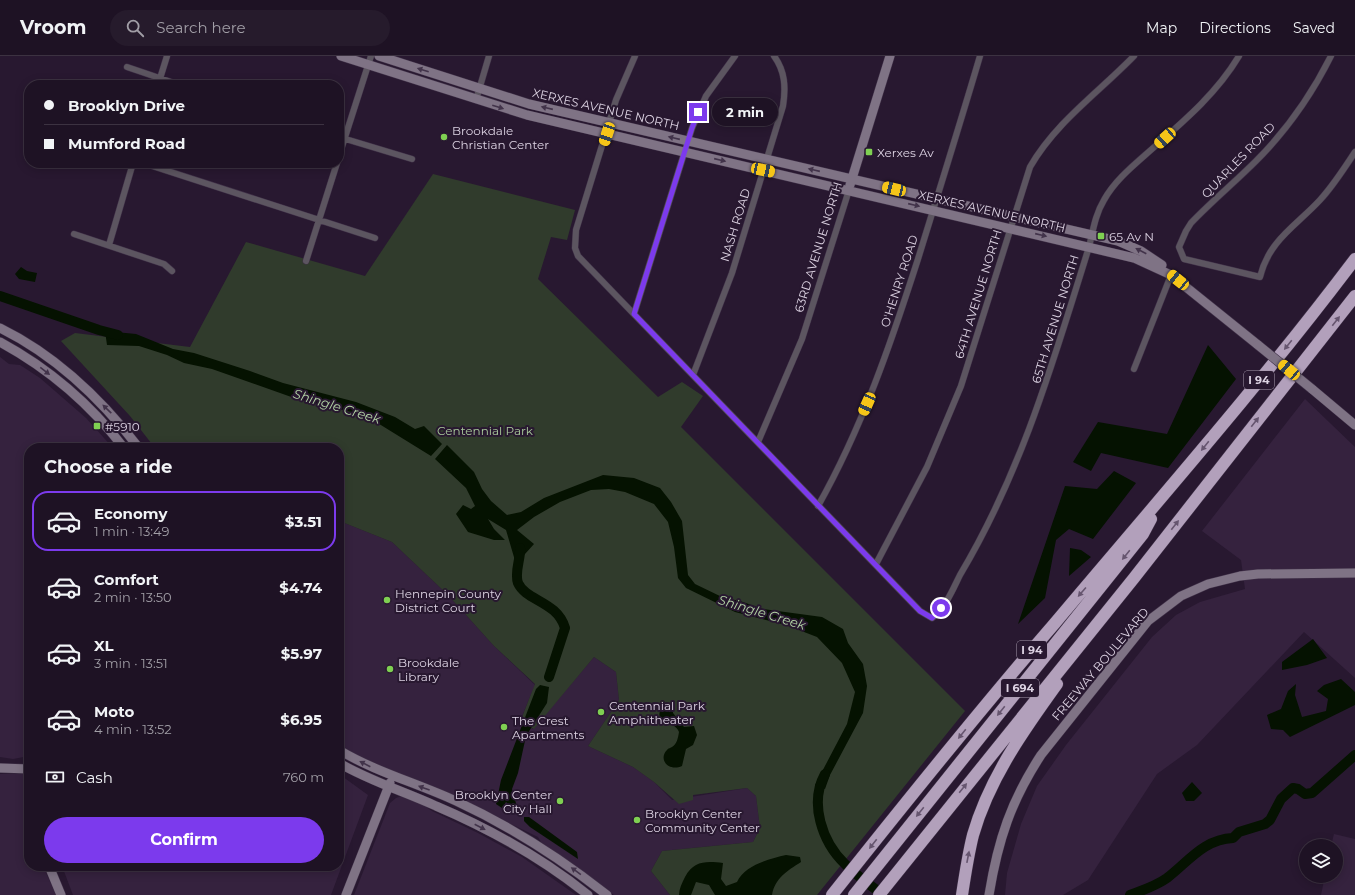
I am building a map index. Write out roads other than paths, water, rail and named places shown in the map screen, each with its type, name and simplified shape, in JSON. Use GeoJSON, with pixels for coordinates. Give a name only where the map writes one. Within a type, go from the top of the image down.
{"type":"FeatureCollection","features":[{"type":"Feature","properties":{"kind":"highway","name":"I 94"},"geometry":{"type":"LineString","coordinates":[[832,895],[987,703],[1162,499],[1317,309],[1355,259]]}},
{"type":"Feature","properties":{"kind":"highway","name":"I 94"},"geometry":{"type":"LineString","coordinates":[[879,895],[1134,578],[1355,296]]}},
{"type":"Feature","properties":{"kind":"highway","name":"I 694"},"geometry":{"type":"LineString","coordinates":[[857,892],[1143,534],[1162,499]]}},
{"type":"Feature","properties":{"kind":"highway"},"geometry":{"type":"LineString","coordinates":[[962,895],[973,834],[984,804],[996,778],[1033,717],[1134,578]]}},
{"type":"Feature","properties":{"kind":"street"},"geometry":{"type":"LineString","coordinates":[[160,78],[167,56]]}},
{"type":"Feature","properties":{"kind":"street","name":"XERXES AVENUE NORTH"},"geometry":{"type":"LineString","coordinates":[[341,56],[370,60],[476,100],[527,115],[1089,246],[1142,260],[1171,275]]}},
{"type":"Feature","properties":{"kind":"street","name":"XERXES AVENUE NORTH"},"geometry":{"type":"LineString","coordinates":[[380,56],[529,104],[1118,242],[1141,251],[1160,263],[1171,275],[1355,425]]}},
{"type":"Feature","properties":{"kind":"street"},"geometry":{"type":"LineString","coordinates":[[476,100],[489,56]]}},
{"type":"Feature","properties":{"kind":"street"},"geometry":{"type":"LineString","coordinates":[[636,56],[623,82],[609,122],[607,134],[576,230],[575,248],[578,256],[818,506],[876,564]]}},
{"type":"Feature","properties":{"kind":"street"},"geometry":{"type":"LineString","coordinates":[[634,314],[686,152],[692,128],[706,96],[735,56]]}},
{"type":"Feature","properties":{"kind":"street","name":"NASH ROAD"},"geometry":{"type":"LineString","coordinates":[[693,375],[724,296],[785,94],[783,72],[774,56]]}},
{"type":"Feature","properties":{"kind":"street","name":"63RD AVENUE NORTH"},"geometry":{"type":"LineString","coordinates":[[758,442],[802,339],[890,56]]}},
{"type":"Feature","properties":{"kind":"street","name":"O'HENRY ROAD"},"geometry":{"type":"LineString","coordinates":[[818,506],[867,404],[898,322],[980,56]]}},
{"type":"Feature","properties":{"kind":"street","name":"64TH AVENUE NORTH"},"geometry":{"type":"LineString","coordinates":[[876,564],[927,467],[961,386],[1024,181],[1041,149],[1067,119],[1134,56]]}},
{"type":"Feature","properties":{"kind":"street","name":"65TH AVENUE NORTH"},"geometry":{"type":"LineString","coordinates":[[876,564],[920,611],[932,618],[941,608],[977,547],[1018,461],[1045,385],[1089,246],[1098,212],[1104,200],[1121,177],[1204,101],[1222,82],[1239,56]]}},
{"type":"Feature","properties":{"kind":"street","name":"QUARLES ROAD"},"geometry":{"type":"LineString","coordinates":[[1330,56],[1306,98],[1278,136],[1257,160],[1189,227],[1179,248],[1184,259],[1260,277],[1266,258],[1272,247],[1320,200],[1355,152]]}},
{"type":"Feature","properties":{"kind":"street"},"geometry":{"type":"LineString","coordinates":[[344,132],[370,60]]}},
{"type":"Feature","properties":{"kind":"street"},"geometry":{"type":"LineString","coordinates":[[127,67],[166,80]]}},
{"type":"Feature","properties":{"kind":"street"},"geometry":{"type":"LineString","coordinates":[[344,138],[412,159]]}},
{"type":"Feature","properties":{"kind":"street"},"geometry":{"type":"LineString","coordinates":[[109,245],[132,168]]}},
{"type":"Feature","properties":{"kind":"street"},"geometry":{"type":"LineString","coordinates":[[159,168],[321,219],[375,238]]}},
{"type":"Feature","properties":{"kind":"street"},"geometry":{"type":"LineString","coordinates":[[306,261],[321,219],[336,168]]}},
{"type":"Feature","properties":{"kind":"street"},"geometry":{"type":"LineString","coordinates":[[74,234],[164,264],[172,271]]}},
{"type":"Feature","properties":{"kind":"street"},"geometry":{"type":"LineString","coordinates":[[1134,369],[1171,275]]}},
{"type":"Feature","properties":{"kind":"street"},"geometry":{"type":"LineString","coordinates":[[0,328],[31,347],[74,378],[112,414],[135,443]]}},
{"type":"Feature","properties":{"kind":"street"},"geometry":{"type":"LineString","coordinates":[[0,342],[39,366],[60,382],[101,421],[120,443]]}},
{"type":"Feature","properties":{"kind":"street","name":"FREEWAY BOULEVARD"},"geometry":{"type":"LineString","coordinates":[[989,895],[994,864],[1002,833],[1020,790],[1031,770],[1041,755],[1148,621],[1181,596],[1221,580],[1258,574],[1355,573]]}},
{"type":"Feature","properties":{"kind":"street"},"geometry":{"type":"LineString","coordinates":[[344,753],[369,766],[455,801],[509,828],[548,852],[607,895]]}},
{"type":"Feature","properties":{"kind":"street"},"geometry":{"type":"LineString","coordinates":[[344,766],[388,788],[436,805],[503,838],[560,874],[588,895]]}},
{"type":"Feature","properties":{"kind":"street"},"geometry":{"type":"LineString","coordinates":[[0,768],[24,770]]}},
{"type":"Feature","properties":{"kind":"street"},"geometry":{"type":"LineString","coordinates":[[346,895],[392,776]]}},
{"type":"Feature","properties":{"kind":"street"},"geometry":{"type":"LineString","coordinates":[[51,871],[61,895]]}},
{"type":"Feature","properties":{"kind":"water"},"geometry":{"type":"Polygon","coordinates":[[[21,267],[27,271],[37,273],[35,282],[19,279],[15,274],[21,267]]]}},
{"type":"Feature","properties":{"kind":"water"},"geometry":{"type":"Polygon","coordinates":[[[105,331],[136,334],[173,349],[194,353],[283,383],[356,402],[395,417],[415,429],[424,426],[442,444],[431,456],[376,422],[351,412],[297,399],[212,369],[184,363],[167,355],[139,346],[107,345],[105,331]]]}},
{"type":"Feature","properties":{"kind":"water"},"geometry":{"type":"Polygon","coordinates":[[[1208,345],[1236,379],[1168,468],[1101,453],[1091,471],[1073,462],[1098,422],[1167,434],[1208,345]]]}},
{"type":"Feature","properties":{"kind":"water"},"geometry":{"type":"Polygon","coordinates":[[[447,445],[474,472],[482,489],[491,501],[507,515],[521,512],[544,498],[603,475],[634,478],[660,488],[671,502],[682,521],[688,575],[695,584],[724,598],[740,601],[763,609],[822,617],[843,629],[848,643],[863,664],[867,686],[863,713],[830,775],[825,789],[815,785],[847,724],[855,692],[842,663],[817,637],[786,625],[735,612],[686,588],[678,578],[674,547],[668,522],[654,504],[625,492],[609,489],[591,490],[560,502],[534,517],[517,530],[534,544],[516,564],[506,530],[488,519],[494,529],[505,540],[494,540],[468,532],[456,514],[463,505],[471,509],[475,506],[466,488],[435,459],[447,445]]]}},
{"type":"Feature","properties":{"kind":"water"},"geometry":{"type":"Polygon","coordinates":[[[1114,471],[1136,483],[1093,539],[1069,529],[1056,540],[1045,598],[1018,624],[1065,486],[1097,489],[1114,471]]]}},
{"type":"Feature","properties":{"kind":"water"},"geometry":{"type":"Polygon","coordinates":[[[1070,548],[1081,550],[1091,557],[1069,576],[1070,548]]]}},
{"type":"Feature","properties":{"kind":"water"},"geometry":{"type":"Polygon","coordinates":[[[1313,639],[1327,658],[1307,665],[1282,670],[1282,662],[1313,639]]]}},
{"type":"Feature","properties":{"kind":"water"},"geometry":{"type":"Polygon","coordinates":[[[1341,679],[1355,692],[1355,705],[1290,737],[1283,730],[1271,729],[1267,715],[1281,709],[1288,691],[1296,684],[1295,695],[1302,717],[1326,711],[1328,699],[1317,691],[1324,685],[1341,679]]]}},
{"type":"Feature","properties":{"kind":"water"},"geometry":{"type":"Polygon","coordinates":[[[540,685],[549,687],[547,703],[526,736],[518,773],[512,789],[517,807],[514,810],[506,802],[502,808],[496,804],[501,780],[536,689],[540,685]]]}},
{"type":"Feature","properties":{"kind":"water"},"geometry":{"type":"Polygon","coordinates":[[[665,703],[673,706],[673,713],[684,727],[694,726],[697,735],[693,745],[686,749],[682,766],[672,767],[664,761],[664,754],[667,749],[675,744],[678,739],[679,732],[677,728],[664,721],[659,715],[665,703]]]}},
{"type":"Feature","properties":{"kind":"water"},"geometry":{"type":"Polygon","coordinates":[[[1192,782],[1202,793],[1194,801],[1186,801],[1182,793],[1192,782]]]}},
{"type":"Feature","properties":{"kind":"water"},"geometry":{"type":"Polygon","coordinates":[[[524,817],[529,817],[577,852],[578,859],[530,827],[524,821],[524,817]]]}},
{"type":"Feature","properties":{"kind":"water"},"geometry":{"type":"Polygon","coordinates":[[[786,855],[800,857],[801,862],[786,872],[779,879],[772,895],[715,895],[709,885],[696,882],[691,895],[679,895],[682,884],[688,872],[696,865],[701,863],[723,863],[721,879],[726,886],[737,882],[746,871],[752,867],[786,855]]]}},
{"type":"Feature","properties":{"kind":"waterway","name":"Shingle Creek"},"geometry":{"type":"LineString","coordinates":[[0,296],[99,330],[118,335]]}},
{"type":"Feature","properties":{"kind":"waterway"},"geometry":{"type":"LineString","coordinates":[[520,548],[520,557],[517,570],[518,583],[528,594],[555,612],[561,619],[565,628],[549,677]]}},
{"type":"Feature","properties":{"kind":"waterway","name":"Shingle Creek"},"geometry":{"type":"LineString","coordinates":[[1130,895],[1163,881],[1197,852],[1213,842],[1233,838],[1239,832],[1265,824],[1270,820],[1281,799],[1293,788],[1298,789],[1305,794],[1312,793],[1355,755]]}},
{"type":"Feature","properties":{"kind":"waterway","name":"Shingle Creek"},"geometry":{"type":"LineString","coordinates":[[825,774],[820,785],[818,797],[820,822],[824,834],[830,845],[845,864],[883,895]]}},
{"type":"Feature","properties":{"kind":"place","name":"Brookdale Christian Center"},"geometry":{"type":"Point","coordinates":[444,137]}},
{"type":"Feature","properties":{"kind":"place","name":"Xerxes Av"},"geometry":{"type":"Point","coordinates":[869,152]}},
{"type":"Feature","properties":{"kind":"place","name":"65 Av N"},"geometry":{"type":"Point","coordinates":[1101,236]}},
{"type":"Feature","properties":{"kind":"place","name":"#5910"},"geometry":{"type":"Point","coordinates":[97,426]}},
{"type":"Feature","properties":{"kind":"place","name":"Hennepin County District Court"},"geometry":{"type":"Point","coordinates":[387,600]}},
{"type":"Feature","properties":{"kind":"place","name":"Brookdale Library"},"geometry":{"type":"Point","coordinates":[390,669]}},
{"type":"Feature","properties":{"kind":"place","name":"Centennial Park Amphitheater"},"geometry":{"type":"Point","coordinates":[601,712]}},
{"type":"Feature","properties":{"kind":"place","name":"The Crest Apartments"},"geometry":{"type":"Point","coordinates":[504,727]}},
{"type":"Feature","properties":{"kind":"place","name":"Brooklyn Center City Hall"},"geometry":{"type":"Point","coordinates":[560,801]}},
{"type":"Feature","properties":{"kind":"place","name":"Brooklyn Center Community Center"},"geometry":{"type":"Point","coordinates":[637,820]}},
{"type":"Feature","properties":{"kind":"park label","name":"Centennial Park"},"geometry":{"type":"Point","coordinates":[485,430]}}]}
